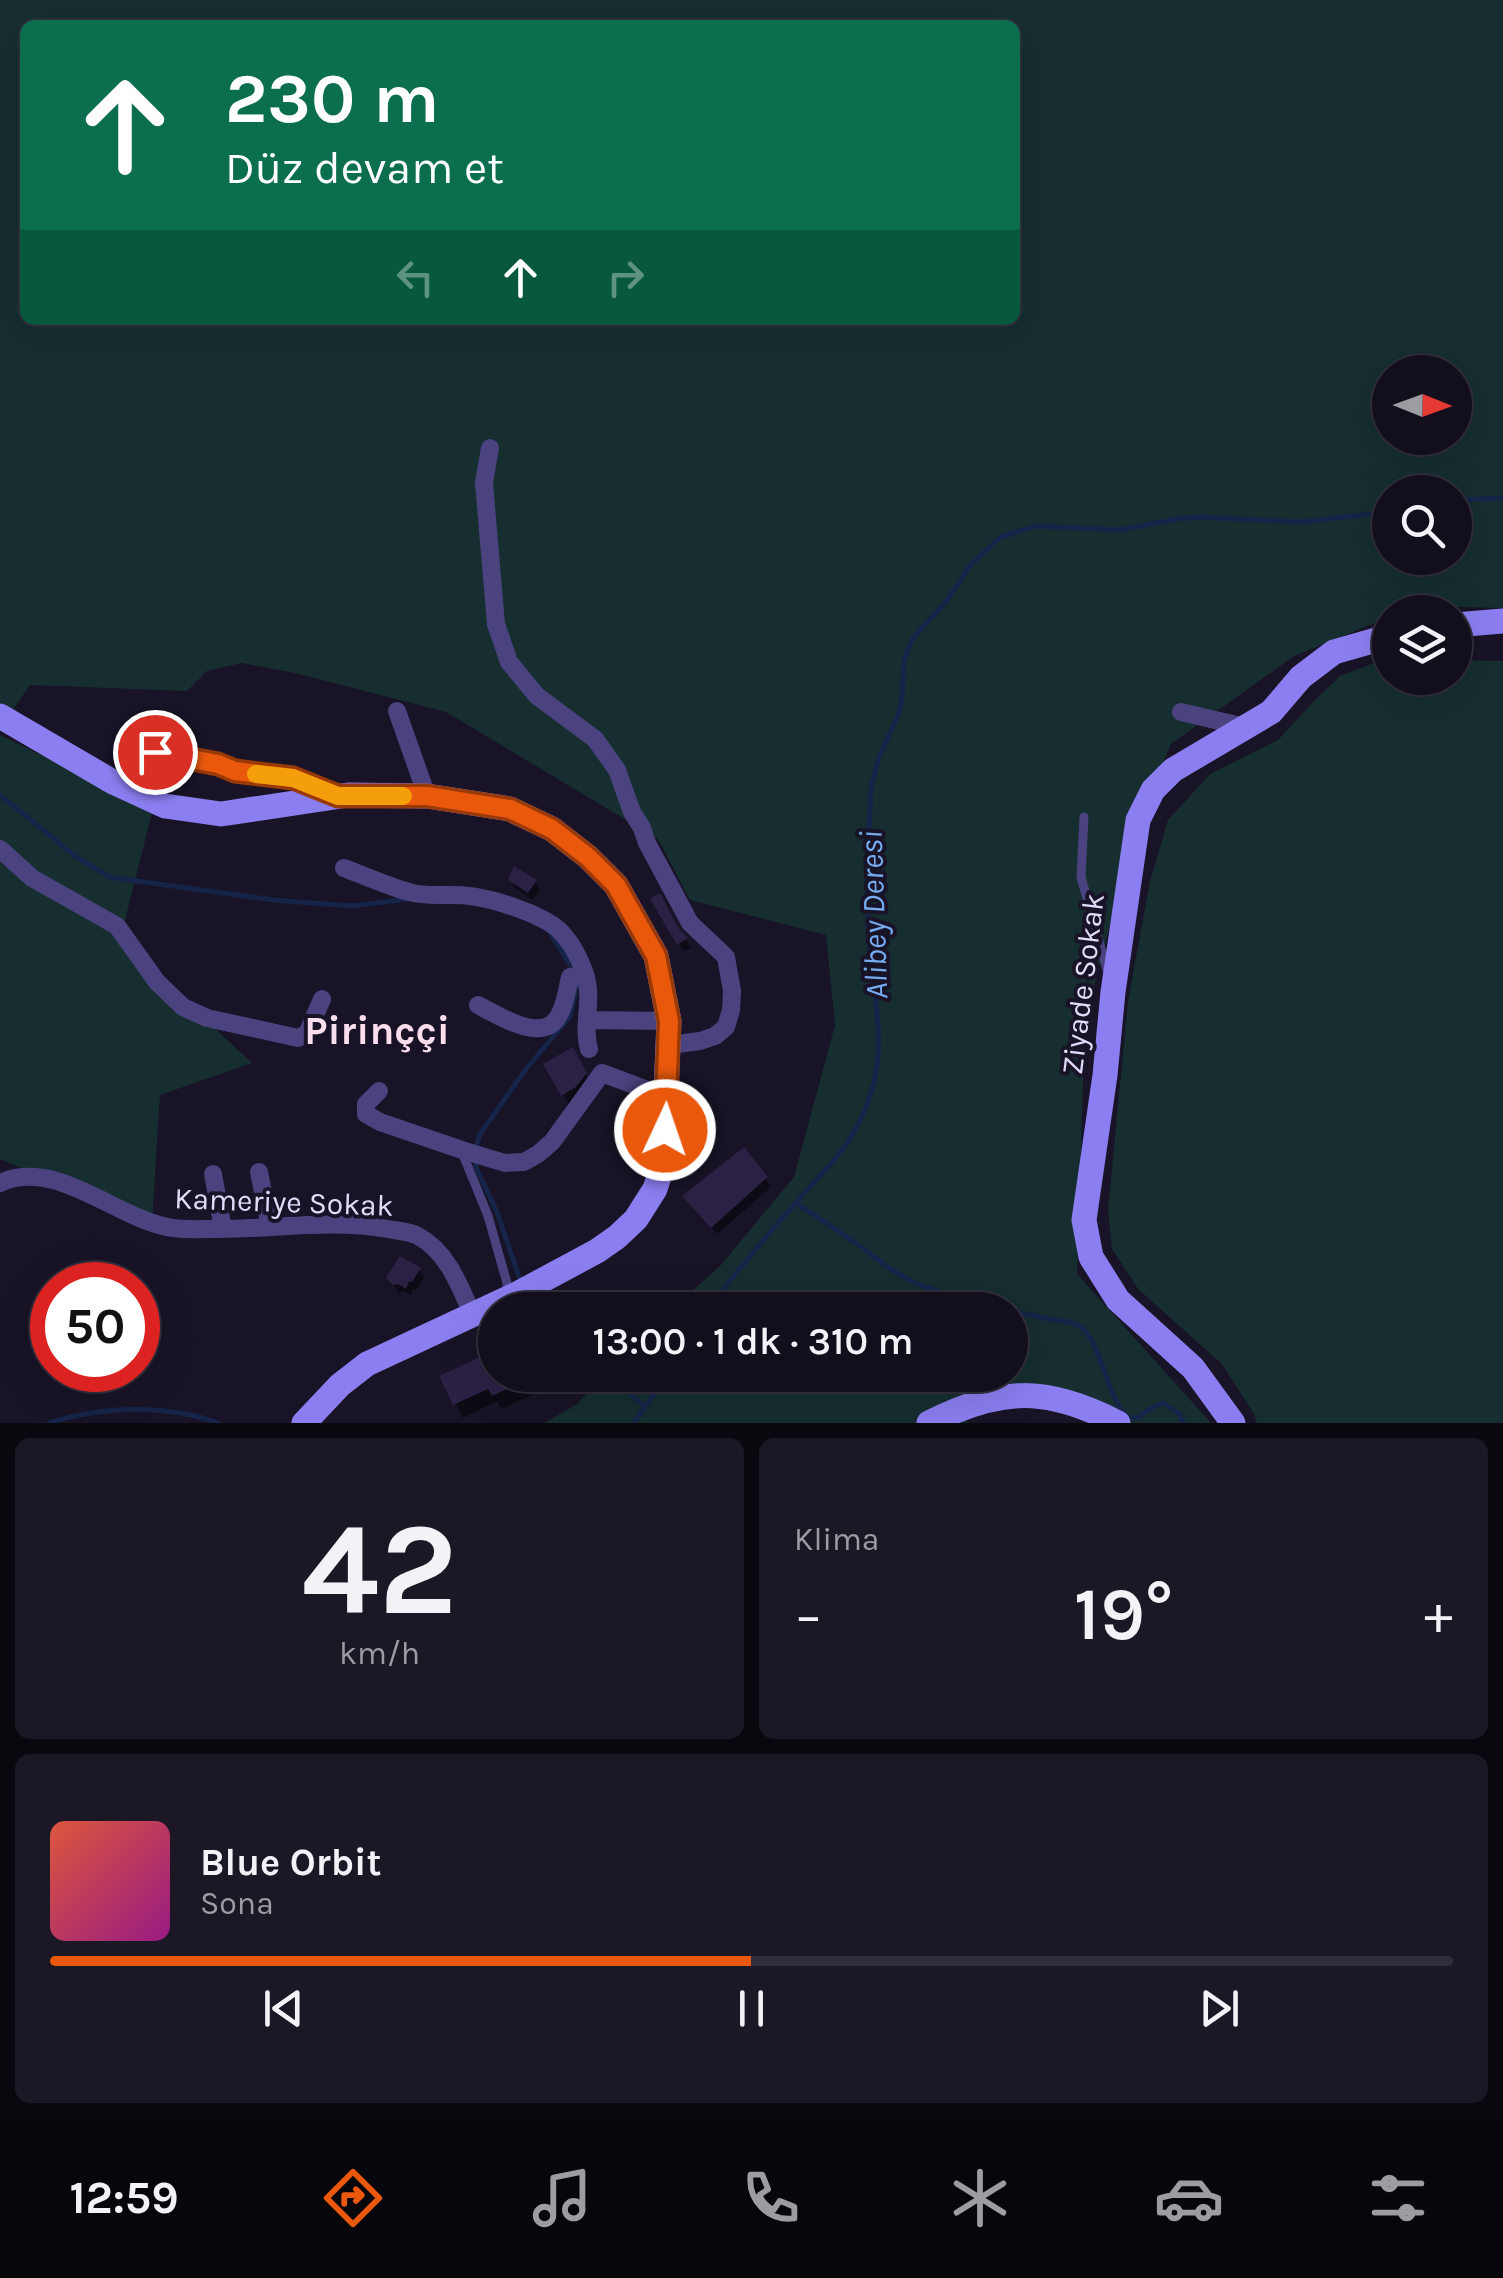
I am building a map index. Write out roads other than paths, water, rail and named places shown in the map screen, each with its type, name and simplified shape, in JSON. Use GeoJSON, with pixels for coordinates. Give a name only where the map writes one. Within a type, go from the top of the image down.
{"type":"FeatureCollection","features":[{"type":"Feature","properties":{"kind":"main road"},"geometry":{"type":"LineString","coordinates":[[1472,624],[1503,621]]}},
{"type":"Feature","properties":{"kind":"main road","name":"Ziyade Sokak"},"geometry":{"type":"LineString","coordinates":[[1233,1423],[1192,1368],[1118,1300],[1091,1257],[1084,1220],[1138,820],[1153,790],[1173,770],[1271,712],[1301,677],[1334,652],[1372,641]]}},
{"type":"Feature","properties":{"kind":"main road"},"geometry":{"type":"LineString","coordinates":[[0,716],[114,782],[166,806],[221,814],[338,796],[427,796],[510,809],[552,829],[616,885],[656,956],[669,1033],[664,1164],[655,1189],[636,1219],[597,1250],[523,1292]]}},
{"type":"Feature","properties":{"kind":"main road"},"geometry":{"type":"LineString","coordinates":[[304,1423],[340,1385],[367,1364],[478,1315]]}},
{"type":"Feature","properties":{"kind":"main road"},"geometry":{"type":"LineString","coordinates":[[929,1423],[992,1397],[1037,1396],[1118,1423]]}},
{"type":"Feature","properties":{"kind":"street"},"geometry":{"type":"LineString","coordinates":[[490,448],[484,483],[496,624],[510,662],[536,696],[594,739],[617,770],[646,844],[690,923],[726,957],[732,991],[726,1026],[700,1042],[588,1020]]}},
{"type":"Feature","properties":{"kind":"street"},"geometry":{"type":"LineString","coordinates":[[397,711],[427,796]]}},
{"type":"Feature","properties":{"kind":"street"},"geometry":{"type":"LineString","coordinates":[[1181,712],[1244,728]]}},
{"type":"Feature","properties":{"kind":"street"},"geometry":{"type":"LineString","coordinates":[[155,752],[235,771],[293,778],[338,796]]}},
{"type":"Feature","properties":{"kind":"street"},"geometry":{"type":"LineString","coordinates":[[0,849],[32,878],[117,926],[156,982],[183,1007],[207,1018],[298,1038],[307,1034],[322,999]]}},
{"type":"Feature","properties":{"kind":"street"},"geometry":{"type":"LineString","coordinates":[[344,868],[410,892],[470,896],[510,906],[561,932],[586,978],[590,1005],[586,1035],[595,1060],[666,1097]]}},
{"type":"Feature","properties":{"kind":"street"},"geometry":{"type":"LineString","coordinates":[[478,1005],[510,1023],[542,1028],[560,1014],[570,977],[586,978]]}},
{"type":"Feature","properties":{"kind":"street"},"geometry":{"type":"LineString","coordinates":[[379,1092],[366,1104],[366,1114],[380,1122],[465,1152],[505,1163],[524,1162],[552,1142],[595,1060]]}},
{"type":"Feature","properties":{"kind":"street"},"geometry":{"type":"LineString","coordinates":[[259,1172],[270,1228]]}},
{"type":"Feature","properties":{"kind":"street"},"geometry":{"type":"LineString","coordinates":[[213,1174],[223,1229]]}},
{"type":"Feature","properties":{"kind":"street","name":"Kameriye Sokak"},"geometry":{"type":"LineString","coordinates":[[0,1184],[12,1178],[40,1178],[71,1186],[148,1223],[174,1228],[354,1226],[416,1234],[454,1272],[484,1292]]}},
{"type":"Feature","properties":{"kind":"lane"},"geometry":{"type":"LineString","coordinates":[[1084,816],[1081,877],[1113,992]]}},
{"type":"Feature","properties":{"kind":"lane"},"geometry":{"type":"LineString","coordinates":[[465,1152],[488,1216],[507,1283],[505,1292]]}},
{"type":"Feature","properties":{"kind":"waterway","name":"Alibey Deresi"},"geometry":{"type":"LineString","coordinates":[[1472,499],[1503,498]]}},
{"type":"Feature","properties":{"kind":"waterway","name":"Alibey Deresi"},"geometry":{"type":"LineString","coordinates":[[722,1292],[838,1155],[864,1112],[878,1060],[867,908],[871,788],[879,757],[899,713],[904,660],[912,639],[945,603],[972,563],[1001,537],[1035,526],[1120,530],[1197,517],[1301,522],[1372,514]]}},
{"type":"Feature","properties":{"kind":"waterway"},"geometry":{"type":"LineString","coordinates":[[0,795],[75,856],[109,877],[273,900],[352,906],[407,899]]}},
{"type":"Feature","properties":{"kind":"waterway"},"geometry":{"type":"LineString","coordinates":[[551,934],[572,968]]}},
{"type":"Feature","properties":{"kind":"waterway"},"geometry":{"type":"LineString","coordinates":[[476,1147],[480,1134],[526,1069],[570,1017],[577,987]]}},
{"type":"Feature","properties":{"kind":"waterway"},"geometry":{"type":"LineString","coordinates":[[476,1158],[476,1167],[523,1283]]}},
{"type":"Feature","properties":{"kind":"waterway"},"geometry":{"type":"LineString","coordinates":[[796,1203],[918,1284],[981,1304],[1078,1325],[1089,1335],[1127,1417],[1137,1418],[1163,1403],[1180,1414],[1183,1423]]}},
{"type":"Feature","properties":{"kind":"waterway"},"geometry":{"type":"LineString","coordinates":[[629,1392],[645,1407]]}},
{"type":"Feature","properties":{"kind":"waterway","name":"Alibey Deresi"},"geometry":{"type":"LineString","coordinates":[[634,1423],[655,1392]]}},
{"type":"Feature","properties":{"kind":"waterway","name":"Alibey Deresi"},"geometry":{"type":"LineString","coordinates":[[49,1423],[90,1413],[134,1410],[178,1413],[218,1423]]}},
{"type":"Feature","properties":{"kind":"district","name":"Pirinççi"},"geometry":{"type":"Point","coordinates":[377,1030]}}]}
